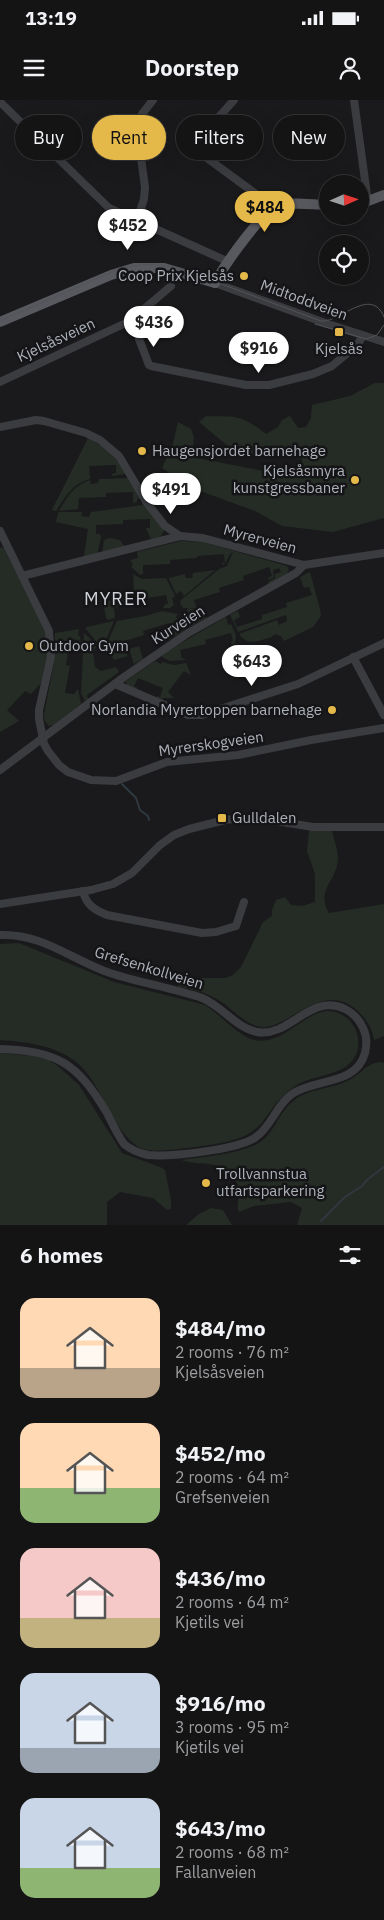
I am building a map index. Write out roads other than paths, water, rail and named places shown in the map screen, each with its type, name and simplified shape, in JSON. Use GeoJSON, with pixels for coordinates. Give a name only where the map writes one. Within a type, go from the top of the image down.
{"type":"FeatureCollection","features":[{"type":"Feature","properties":{"kind":"main road"},"geometry":{"type":"LineString","coordinates":[[369,201],[384,195]]}},
{"type":"Feature","properties":{"kind":"main road"},"geometry":{"type":"LineString","coordinates":[[0,322],[30,309],[41,300],[113,268],[134,262],[172,264],[204,275],[215,283],[262,218],[273,208],[289,204],[319,206]]}},
{"type":"Feature","properties":{"kind":"street"},"geometry":{"type":"LineString","coordinates":[[137,220],[144,199],[145,187],[137,130],[142,114],[153,100]]}},
{"type":"Feature","properties":{"kind":"street"},"geometry":{"type":"LineString","coordinates":[[234,100],[192,147],[268,202],[273,208]]}},
{"type":"Feature","properties":{"kind":"street"},"geometry":{"type":"LineString","coordinates":[[354,100],[361,175]]}},
{"type":"Feature","properties":{"kind":"street"},"geometry":{"type":"LineString","coordinates":[[0,102],[105,204],[229,262]]}},
{"type":"Feature","properties":{"kind":"street","name":"Midtoddveien"},"geometry":{"type":"LineString","coordinates":[[215,283],[384,342]]}},
{"type":"Feature","properties":{"kind":"street","name":"Kjelsåsveien"},"geometry":{"type":"LineString","coordinates":[[0,382],[130,320],[171,286]]}},
{"type":"Feature","properties":{"kind":"street"},"geometry":{"type":"LineString","coordinates":[[139,339],[150,366],[246,385],[269,385],[313,374],[332,366],[357,345],[363,336]]}},
{"type":"Feature","properties":{"kind":"street"},"geometry":{"type":"LineString","coordinates":[[0,427],[36,420],[44,421],[86,433],[100,440],[119,456],[147,503],[165,526],[180,536]]}},
{"type":"Feature","properties":{"kind":"street","name":"Myrerskogveien"},"geometry":{"type":"LineString","coordinates":[[0,531],[45,622],[50,639],[51,657],[39,710],[39,719],[48,751],[59,765],[68,772],[84,779],[109,782],[167,762],[238,755],[384,728]]}},
{"type":"Feature","properties":{"kind":"street"},"geometry":{"type":"LineString","coordinates":[[22,576],[180,536]]}},
{"type":"Feature","properties":{"kind":"street","name":"Myrerveien"},"geometry":{"type":"LineString","coordinates":[[180,536],[203,538],[304,565],[384,553]]}},
{"type":"Feature","properties":{"kind":"street","name":"Kurveien"},"geometry":{"type":"LineString","coordinates":[[0,770],[115,684],[188,633],[296,573],[304,565]]}},
{"type":"Feature","properties":{"kind":"street"},"geometry":{"type":"LineString","coordinates":[[115,684],[188,715],[202,716],[298,684],[384,643]]}},
{"type":"Feature","properties":{"kind":"street"},"geometry":{"type":"LineString","coordinates":[[353,657],[384,715]]}},
{"type":"Feature","properties":{"kind":"street"},"geometry":{"type":"LineString","coordinates":[[0,904],[83,891],[113,884],[128,876],[160,845],[179,832],[225,820],[257,818],[313,827],[384,827]]}},
{"type":"Feature","properties":{"kind":"street"},"geometry":{"type":"LineString","coordinates":[[83,891],[86,901],[96,911],[107,915],[202,933],[216,932],[236,926],[244,902]]}},
{"type":"Feature","properties":{"kind":"street","name":"Grefsenkollveien"},"geometry":{"type":"LineString","coordinates":[[0,935],[15,935],[36,939],[101,970],[202,998],[217,1006],[243,1026],[258,1032],[276,1029],[317,1007],[327,1005],[338,1006],[352,1012],[359,1020],[364,1029],[366,1042],[364,1056],[355,1069],[342,1078],[310,1086],[292,1094],[281,1105],[264,1130],[249,1142],[226,1148],[158,1155],[132,1150],[124,1144],[88,1085],[68,1065],[57,1058],[42,1053],[0,1049]]}},
{"type":"Feature","properties":{"kind":"waterway"},"geometry":{"type":"LineString","coordinates":[[122,784],[136,798],[140,810],[148,816],[149,820]]}},
{"type":"Feature","properties":{"kind":"waterway"},"geometry":{"type":"LineString","coordinates":[[321,1221],[345,1197],[362,1186],[384,1167]]}},
{"type":"Feature","properties":{"kind":"tram line"},"geometry":{"type":"LineString","coordinates":[[0,321],[114,271],[147,264],[181,269],[321,321],[329,320],[355,308],[371,304],[378,308],[384,317]]}},
{"type":"Feature","properties":{"kind":"tram line"},"geometry":{"type":"LineString","coordinates":[[315,324],[366,339],[377,335],[384,325]]}},
{"type":"Feature","properties":{"kind":"place","name":"Coop Prix Kjelsås"},"geometry":{"type":"Point","coordinates":[244,276]}},
{"type":"Feature","properties":{"kind":"place","name":"Kjelsås"},"geometry":{"type":"Point","coordinates":[339,332]}},
{"type":"Feature","properties":{"kind":"place","name":"Haugensjordet barnehage"},"geometry":{"type":"Point","coordinates":[142,451]}},
{"type":"Feature","properties":{"kind":"place","name":"Kjelsåsmyra kunstgressbaner"},"geometry":{"type":"Point","coordinates":[355,480]}},
{"type":"Feature","properties":{"kind":"place","name":"Outdoor Gym"},"geometry":{"type":"Point","coordinates":[29,646]}},
{"type":"Feature","properties":{"kind":"place","name":"Norlandia Myrertoppen barnehage"},"geometry":{"type":"Point","coordinates":[332,710]}},
{"type":"Feature","properties":{"kind":"place","name":"Gulldalen"},"geometry":{"type":"Point","coordinates":[222,818]}},
{"type":"Feature","properties":{"kind":"place","name":"Trollvannstua utfartsparkering"},"geometry":{"type":"Point","coordinates":[206,1183]}},
{"type":"Feature","properties":{"kind":"district","name":"MYRER"},"geometry":{"type":"Point","coordinates":[116,599]}}]}
